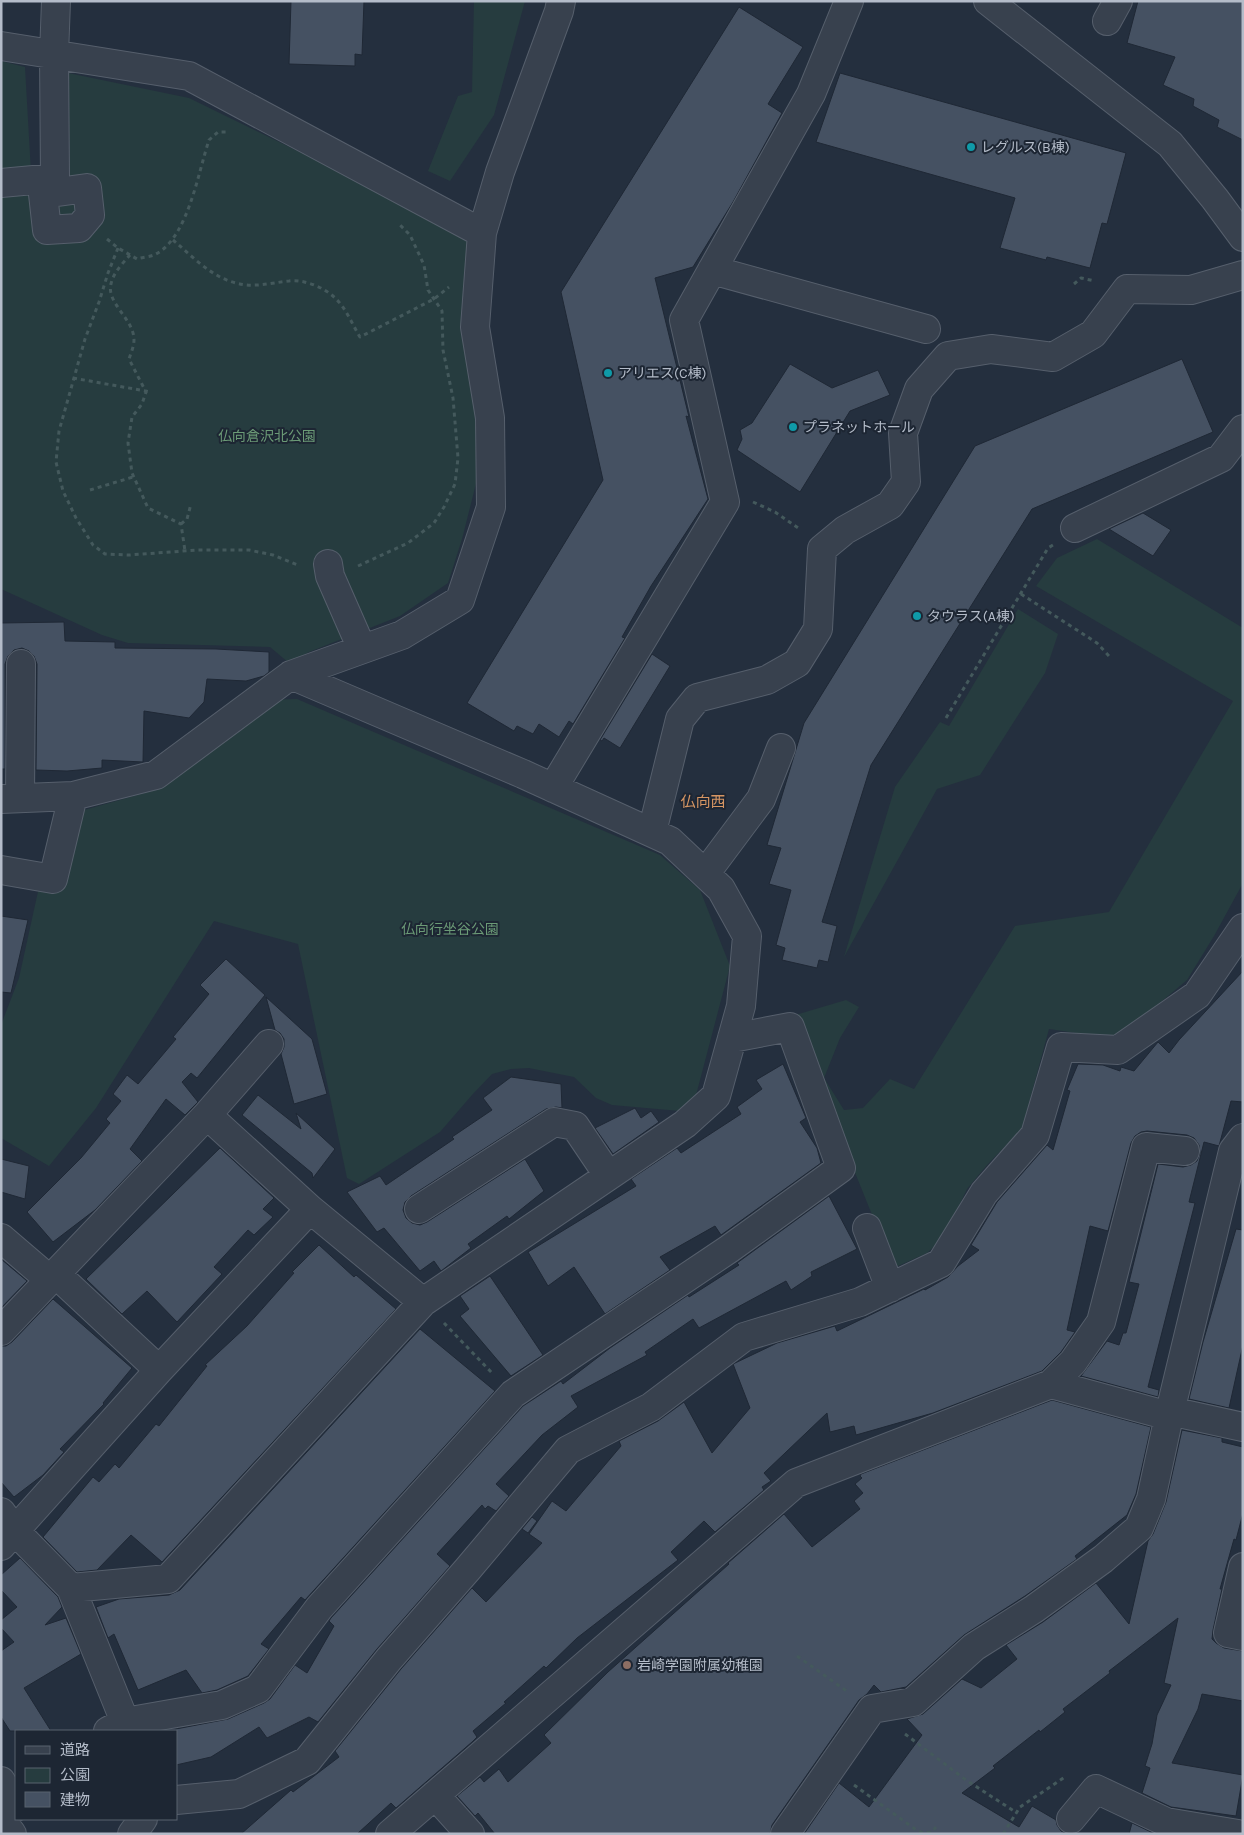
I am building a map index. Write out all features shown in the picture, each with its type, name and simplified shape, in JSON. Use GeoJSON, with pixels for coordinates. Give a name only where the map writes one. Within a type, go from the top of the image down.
{"type":"FeatureCollection","features":[{"type":"Feature","properties":{"kind":"street"},"geometry":{"type":"LineString","coordinates":[[1,183],[55,178],[54,55],[56,1]]}},
{"type":"Feature","properties":{"kind":"street"},"geometry":{"type":"LineString","coordinates":[[22,664],[10,799],[73,796],[156,775],[291,675],[402,634],[460,600],[491,507],[490,418],[475,326],[482,233],[500,172],[561,1]]}},
{"type":"Feature","properties":{"kind":"street"},"geometry":{"type":"LineString","coordinates":[[553,788],[725,502],[684,320],[811,94],[849,1]]}},
{"type":"Feature","properties":{"kind":"street"},"geometry":{"type":"LineString","coordinates":[[988,1],[1170,144],[1243,237]]}},
{"type":"Feature","properties":{"kind":"street"},"geometry":{"type":"LineString","coordinates":[[1,46],[189,76],[482,233]]}},
{"type":"Feature","properties":{"kind":"street"},"geometry":{"type":"LineString","coordinates":[[712,270],[926,329]]}},
{"type":"Feature","properties":{"kind":"street"},"geometry":{"type":"LineString","coordinates":[[652,832],[680,719],[697,698],[767,680],[797,663],[818,629],[822,549],[845,530],[890,505],[906,482],[903,433],[919,389],[948,356],[990,349],[1053,357],[1093,334],[1127,289],[1191,290],[1243,275]]}},
{"type":"Feature","properties":{"kind":"street"},"geometry":{"type":"LineString","coordinates":[[1075,528],[1221,458],[1243,429]]}},
{"type":"Feature","properties":{"kind":"street"},"geometry":{"type":"LineString","coordinates":[[329,570],[362,649]]}},
{"type":"Feature","properties":{"kind":"street"},"geometry":{"type":"LineString","coordinates":[[70,1588],[168,1579],[423,1302],[685,1124],[716,1096],[741,1006],[747,936],[721,890],[670,841],[553,788],[291,675]]}},
{"type":"Feature","properties":{"kind":"street"},"geometry":{"type":"LineString","coordinates":[[705,874],[760,799],[781,748]]}},
{"type":"Feature","properties":{"kind":"street"},"geometry":{"type":"LineString","coordinates":[[1,870],[53,879],[73,796]]}},
{"type":"Feature","properties":{"kind":"street"},"geometry":{"type":"LineString","coordinates":[[178,1800],[239,1794],[307,1762],[389,1659],[568,1450],[651,1407],[744,1337],[860,1302],[941,1263],[984,1193],[1035,1135],[1061,1047],[1118,1050],[1197,995],[1243,928]]}},
{"type":"Feature","properties":{"kind":"street"},"geometry":{"type":"LineString","coordinates":[[310,1209],[6,1530],[70,1588],[117,1726],[222,1705],[258,1689],[319,1608],[513,1394],[729,1249],[841,1168],[790,1027],[732,1038]]}},
{"type":"Feature","properties":{"kind":"street"},"geometry":{"type":"LineString","coordinates":[[1,1331],[207,1115],[268,1044]]}},
{"type":"Feature","properties":{"kind":"street"},"geometry":{"type":"LineString","coordinates":[[207,1115],[310,1209],[423,1302]]}},
{"type":"Feature","properties":{"kind":"street"},"geometry":{"type":"LineString","coordinates":[[419,1208],[554,1122],[576,1126],[608,1175]]}},
{"type":"Feature","properties":{"kind":"street"},"geometry":{"type":"LineString","coordinates":[[785,1834],[872,1709],[913,1702],[974,1647],[1034,1609],[1103,1559],[1139,1528],[1151,1499],[1233,1151],[1243,1138]]}},
{"type":"Feature","properties":{"kind":"street"},"geometry":{"type":"LineString","coordinates":[[390,1834],[796,1483],[1051,1384],[1073,1362],[1101,1322],[1146,1147],[1185,1151]]}},
{"type":"Feature","properties":{"kind":"street"},"geometry":{"type":"LineString","coordinates":[[867,1228],[890,1288]]}},
{"type":"Feature","properties":{"kind":"street"},"geometry":{"type":"LineString","coordinates":[[1,1238],[53,1277],[159,1370]]}},
{"type":"Feature","properties":{"kind":"street"},"geometry":{"type":"LineString","coordinates":[[1051,1384],[1170,1413],[1243,1427]]}},
{"type":"Feature","properties":{"kind":"street"},"geometry":{"type":"LineString","coordinates":[[1243,1567],[1228,1633],[1243,1636]]}},
{"type":"Feature","properties":{"kind":"street"},"geometry":{"type":"LineString","coordinates":[[1071,1819],[1096,1788],[1166,1822],[1238,1834]]}},
{"type":"Feature","properties":{"kind":"street"},"geometry":{"type":"LineString","coordinates":[[435,1795],[470,1834]]}},
{"type":"Feature","properties":{"kind":"street"},"geometry":{"type":"LineString","coordinates":[[1,1820],[12,1834]]}},
{"type":"Feature","properties":{"kind":"street"},"geometry":{"type":"LineString","coordinates":[[23,1820],[30,1834]]}},
{"type":"Feature","properties":{"kind":"street"},"geometry":{"type":"LineString","coordinates":[[132,1834],[142,1820]]}},
{"type":"Feature","properties":{"kind":"path"},"geometry":{"type":"LineString","coordinates":[[111,242],[137,259],[156,254],[173,240],[184,218],[209,140],[218,132],[233,132]]}},
{"type":"Feature","properties":{"kind":"path"},"geometry":{"type":"LineString","coordinates":[[118,248],[73,378],[60,431],[56,462],[63,491],[76,518],[93,545],[105,554],[129,556],[185,551],[249,550],[273,555],[311,571],[348,571],[408,543],[434,523],[455,484],[458,458],[453,398],[444,350],[442,311],[428,290],[424,265],[410,235],[399,223]]}},
{"type":"Feature","properties":{"kind":"path"},"geometry":{"type":"LineString","coordinates":[[173,240],[206,268],[226,280],[250,286],[296,281],[323,290],[336,298],[360,336],[425,303]]}},
{"type":"Feature","properties":{"kind":"path"},"geometry":{"type":"LineString","coordinates":[[130,255],[116,272],[110,284],[112,296],[129,322],[134,340],[129,359],[146,392],[142,404],[132,417],[128,443],[133,477],[148,508],[181,524]]}},
{"type":"Feature","properties":{"kind":"path"},"geometry":{"type":"LineString","coordinates":[[73,378],[151,392]]}},
{"type":"Feature","properties":{"kind":"path"},"geometry":{"type":"LineString","coordinates":[[90,490],[133,477]]}},
{"type":"Feature","properties":{"kind":"path"},"geometry":{"type":"LineString","coordinates":[[721,486],[775,512],[799,528],[822,549]]}},
{"type":"Feature","properties":{"kind":"path"},"geometry":{"type":"LineString","coordinates":[[181,524],[187,519],[191,504]]}},
{"type":"Feature","properties":{"kind":"path"},"geometry":{"type":"LineString","coordinates":[[181,524],[185,551]]}},
{"type":"Feature","properties":{"kind":"path"},"geometry":{"type":"LineString","coordinates":[[946,718],[1048,548],[1075,528]]}},
{"type":"Feature","properties":{"kind":"path"},"geometry":{"type":"LineString","coordinates":[[1021,594],[1097,643],[1109,656]]}},
{"type":"Feature","properties":{"kind":"path"},"geometry":{"type":"LineString","coordinates":[[423,1302],[513,1394]]}},
{"type":"Feature","properties":{"kind":"path"},"geometry":{"type":"LineString","coordinates":[[1003,1834],[1020,1807],[1069,1774],[1096,1788]]}},
{"type":"Feature","properties":{"kind":"path"},"geometry":{"type":"LineString","coordinates":[[856,1787],[923,1833],[932,1832],[936,1827]]}},
{"type":"Feature","properties":{"kind":"green space"},"geometry":{"type":"Polygon","coordinates":[[[474,1],[525,1],[494,115],[450,181],[428,171],[458,96],[472,92],[474,1]]]}},
{"type":"Feature","properties":{"kind":"green space","name":"仏向倉沢北公園"},"geometry":{"type":"Polygon","coordinates":[[[1,61],[25,67],[32,190],[70,180],[68,73],[189,98],[439,220],[470,241],[465,312],[481,464],[462,539],[448,583],[400,616],[309,652],[289,663],[270,647],[128,643],[102,635],[1,589],[1,61]]]}},
{"type":"Feature","properties":{"kind":"green space"},"geometry":{"type":"Polygon","coordinates":[[[1097,539],[1243,628],[1243,883],[1187,980],[1117,1039],[1049,1029],[1022,1129],[967,1189],[948,1229],[938,1243],[927,1253],[898,1266],[891,1262],[792,1016],[846,1000],[859,1007],[840,1038],[824,1078],[844,1110],[863,1108],[890,1079],[914,1089],[1015,926],[1109,912],[1233,701],[1036,586],[1057,558],[1097,539]]]}},
{"type":"Feature","properties":{"kind":"green space"},"geometry":{"type":"Polygon","coordinates":[[[1018,609],[1058,634],[1045,673],[980,775],[937,789],[844,957],[895,787],[940,722],[949,726],[1018,609]]]}},
{"type":"Feature","properties":{"kind":"green space","name":"仏向行坐谷公園"},"geometry":{"type":"Polygon","coordinates":[[[297,699],[660,855],[700,890],[730,966],[695,1099],[680,1111],[612,1105],[596,1098],[574,1077],[529,1068],[511,1069],[492,1074],[440,1132],[359,1184],[347,1178],[298,944],[214,921],[96,1108],[49,1166],[1,1138],[1,1025],[19,978],[39,887],[65,887],[77,812],[152,791],[262,700],[297,699]]]}},
{"type":"Feature","properties":{"kind":"building"},"geometry":{"type":"Polygon","coordinates":[[[291,1],[364,1],[362,55],[355,54],[355,66],[289,64],[291,1]]]}},
{"type":"Feature","properties":{"kind":"building"},"geometry":{"type":"Polygon","coordinates":[[[1138,1],[1243,1],[1243,140],[1217,127],[1219,120],[1193,106],[1194,99],[1163,85],[1175,57],[1127,43],[1138,1]]]}},
{"type":"Feature","properties":{"kind":"building","name":"アリエス(C棟)"},"geometry":{"type":"Polygon","coordinates":[[[739,7],[803,47],[768,104],[782,113],[733,202],[693,267],[655,278],[689,417],[686,416],[708,499],[651,586],[622,637],[625,638],[573,724],[569,721],[559,737],[539,724],[533,734],[517,726],[514,731],[467,703],[603,480],[561,292],[739,7]]]}},
{"type":"Feature","properties":{"kind":"building","name":"レグルス(B棟)"},"geometry":{"type":"Polygon","coordinates":[[[840,73],[1126,153],[1107,224],[1102,223],[1090,268],[1047,257],[1046,260],[1000,248],[1015,198],[816,142],[840,73]]]}},
{"type":"Feature","properties":{"kind":"building","name":"タウラス(A棟)"},"geometry":{"type":"Polygon","coordinates":[[[1182,359],[1213,432],[1032,509],[871,765],[822,922],[837,926],[828,962],[819,960],[817,968],[782,960],[785,948],[776,945],[791,890],[769,884],[781,848],[767,845],[804,723],[975,446],[1182,359]]]}},
{"type":"Feature","properties":{"kind":"building","name":"プラネットホール"},"geometry":{"type":"Polygon","coordinates":[[[790,364],[832,388],[878,370],[890,395],[850,411],[800,492],[737,450],[742,439],[740,430],[752,423],[790,364]]]}},
{"type":"Feature","properties":{"kind":"building"},"geometry":{"type":"Polygon","coordinates":[[[1143,513],[1171,530],[1153,556],[1109,529],[1143,513]]]}},
{"type":"Feature","properties":{"kind":"building"},"geometry":{"type":"Polygon","coordinates":[[[64,622],[65,641],[115,642],[115,648],[216,649],[269,652],[269,672],[264,676],[246,681],[207,679],[204,702],[189,718],[144,711],[143,762],[102,760],[102,768],[67,771],[36,770],[37,664],[34,656],[29,651],[22,648],[14,650],[8,656],[5,664],[5,769],[1,769],[1,623],[64,622]]]}},
{"type":"Feature","properties":{"kind":"building"},"geometry":{"type":"Polygon","coordinates":[[[652,654],[670,666],[620,748],[604,738],[602,741],[600,740],[652,654]]]}},
{"type":"Feature","properties":{"kind":"building"},"geometry":{"type":"Polygon","coordinates":[[[1,916],[28,920],[11,993],[1,992],[1,916]]]}},
{"type":"Feature","properties":{"kind":"building"},"geometry":{"type":"Polygon","coordinates":[[[226,959],[265,995],[197,1078],[191,1073],[182,1082],[198,1102],[185,1115],[166,1099],[130,1149],[142,1161],[95,1210],[53,1242],[27,1212],[81,1158],[110,1123],[106,1119],[121,1101],[113,1094],[127,1075],[138,1084],[176,1039],[173,1037],[209,994],[200,985],[226,959]]]}},
{"type":"Feature","properties":{"kind":"building"},"geometry":{"type":"Polygon","coordinates":[[[1243,971],[1243,1102],[1231,1101],[1219,1146],[1204,1142],[1189,1202],[1195,1203],[1148,1387],[1159,1390],[1158,1397],[1081,1376],[1107,1341],[1119,1345],[1123,1333],[1126,1333],[1139,1284],[1129,1282],[1158,1164],[1183,1167],[1191,1165],[1197,1161],[1200,1153],[1199,1145],[1194,1138],[1187,1135],[1147,1131],[1135,1136],[1131,1143],[1108,1231],[1090,1226],[1067,1330],[1075,1332],[1061,1352],[1042,1371],[933,1413],[856,1435],[854,1426],[830,1432],[827,1413],[764,1473],[771,1481],[762,1487],[764,1490],[715,1532],[704,1521],[671,1552],[678,1560],[577,1638],[546,1668],[544,1666],[504,1702],[506,1703],[473,1731],[477,1737],[472,1742],[396,1808],[391,1803],[357,1834],[241,1834],[291,1790],[293,1792],[339,1757],[335,1751],[401,1669],[472,1588],[486,1602],[542,1543],[529,1534],[552,1501],[566,1511],[621,1446],[619,1441],[658,1421],[684,1402],[712,1453],[750,1408],[733,1364],[777,1343],[835,1326],[837,1331],[925,1290],[948,1277],[958,1266],[979,1250],[971,1245],[997,1202],[1047,1145],[1053,1150],[1070,1091],[1067,1090],[1078,1064],[1103,1065],[1120,1071],[1121,1067],[1134,1071],[1158,1042],[1169,1053],[1243,971]]]}},
{"type":"Feature","properties":{"kind":"building"},"geometry":{"type":"Polygon","coordinates":[[[266,997],[312,1039],[327,1094],[294,1104],[281,1054],[284,1047],[284,1039],[275,1030],[266,997]]]}},
{"type":"Feature","properties":{"kind":"building"},"geometry":{"type":"Polygon","coordinates":[[[783,1064],[806,1118],[800,1122],[817,1148],[821,1163],[721,1235],[715,1226],[660,1257],[670,1270],[605,1314],[574,1267],[548,1286],[528,1252],[636,1186],[631,1179],[677,1148],[681,1153],[741,1114],[737,1107],[762,1089],[756,1080],[783,1064]]]}},
{"type":"Feature","properties":{"kind":"building"},"geometry":{"type":"Polygon","coordinates":[[[511,1077],[561,1084],[562,1108],[546,1109],[411,1196],[405,1202],[403,1210],[406,1218],[412,1223],[420,1225],[525,1159],[544,1191],[509,1219],[507,1216],[468,1244],[471,1248],[441,1271],[434,1261],[420,1271],[384,1228],[377,1232],[347,1192],[380,1176],[386,1185],[454,1139],[452,1137],[492,1110],[483,1098],[511,1077]]]}},
{"type":"Feature","properties":{"kind":"building"},"geometry":{"type":"Polygon","coordinates":[[[258,1095],[301,1129],[296,1113],[335,1149],[313,1178],[312,1173],[242,1115],[258,1095]]]}},
{"type":"Feature","properties":{"kind":"building"},"geometry":{"type":"Polygon","coordinates":[[[635,1108],[641,1118],[651,1111],[659,1122],[613,1154],[595,1128],[635,1108]]]}},
{"type":"Feature","properties":{"kind":"building"},"geometry":{"type":"Polygon","coordinates":[[[220,1148],[274,1198],[263,1209],[273,1217],[254,1235],[248,1230],[214,1267],[222,1274],[177,1322],[147,1291],[122,1314],[86,1279],[220,1148]]]}},
{"type":"Feature","properties":{"kind":"building"},"geometry":{"type":"Polygon","coordinates":[[[1,1159],[29,1166],[25,1199],[1,1192],[1,1159]]]}},
{"type":"Feature","properties":{"kind":"building"},"geometry":{"type":"Polygon","coordinates":[[[829,1196],[857,1249],[811,1272],[812,1276],[791,1290],[786,1281],[699,1328],[693,1319],[645,1352],[647,1355],[571,1396],[578,1407],[542,1435],[496,1484],[509,1496],[496,1511],[488,1506],[485,1509],[482,1505],[437,1554],[450,1566],[377,1649],[318,1722],[309,1717],[267,1738],[259,1727],[211,1757],[178,1765],[178,1730],[176,1729],[228,1719],[264,1703],[270,1699],[295,1665],[307,1673],[334,1626],[329,1621],[331,1618],[523,1406],[561,1381],[563,1384],[610,1348],[688,1295],[689,1297],[739,1265],[737,1263],[829,1196]]]}},
{"type":"Feature","properties":{"kind":"building"},"geometry":{"type":"Polygon","coordinates":[[[1236,1229],[1243,1230],[1243,1345],[1229,1408],[1189,1399],[1203,1342],[1236,1229]]]}},
{"type":"Feature","properties":{"kind":"building"},"geometry":{"type":"Polygon","coordinates":[[[319,1245],[354,1277],[356,1275],[396,1309],[162,1562],[131,1535],[97,1570],[77,1572],[43,1537],[93,1477],[99,1482],[115,1464],[119,1468],[156,1424],[159,1426],[207,1366],[205,1365],[247,1326],[294,1273],[292,1272],[319,1245]]]}},
{"type":"Feature","properties":{"kind":"building"},"geometry":{"type":"Polygon","coordinates":[[[1,1259],[27,1281],[1,1308],[1,1259]]]}},
{"type":"Feature","properties":{"kind":"building"},"geometry":{"type":"Polygon","coordinates":[[[490,1276],[543,1355],[511,1376],[460,1316],[469,1309],[460,1296],[490,1276]]]}},
{"type":"Feature","properties":{"kind":"building"},"geometry":{"type":"Polygon","coordinates":[[[53,1299],[132,1368],[104,1404],[60,1449],[64,1452],[43,1475],[14,1497],[1,1482],[1,1346],[6,1346],[12,1342],[53,1299]]]}},
{"type":"Feature","properties":{"kind":"building"},"geometry":{"type":"Polygon","coordinates":[[[420,1329],[495,1391],[305,1600],[301,1597],[261,1644],[269,1649],[248,1676],[217,1690],[202,1693],[186,1670],[138,1690],[114,1634],[108,1638],[96,1607],[119,1599],[169,1595],[180,1590],[420,1329]]]}},
{"type":"Feature","properties":{"kind":"building"},"geometry":{"type":"Polygon","coordinates":[[[1052,1400],[1151,1427],[1136,1494],[1127,1515],[1075,1556],[1077,1559],[1025,1596],[964,1635],[906,1687],[881,1692],[874,1685],[859,1700],[772,1825],[770,1834],[495,1834],[478,1813],[475,1816],[457,1796],[480,1777],[484,1782],[499,1769],[508,1782],[551,1743],[544,1735],[608,1672],[784,1514],[812,1547],[860,1509],[854,1501],[863,1493],[855,1484],[862,1478],[861,1474],[1052,1400]]]}},
{"type":"Feature","properties":{"kind":"building"},"geometry":{"type":"Polygon","coordinates":[[[1182,1430],[1222,1438],[1222,1442],[1243,1447],[1243,1513],[1220,1589],[1222,1589],[1212,1639],[1224,1648],[1243,1651],[1243,1701],[1202,1694],[1198,1709],[1172,1763],[1243,1775],[1236,1816],[1171,1807],[1142,1793],[1150,1768],[1145,1766],[1152,1744],[1157,1715],[1171,1685],[1164,1683],[1178,1618],[1109,1671],[1110,1673],[1063,1709],[1065,1712],[993,1766],[995,1768],[962,1793],[1019,1827],[1032,1806],[1056,1820],[1061,1831],[1067,1834],[804,1834],[839,1783],[869,1807],[922,1735],[907,1719],[923,1714],[962,1679],[981,1688],[1017,1659],[1006,1645],[1043,1622],[1096,1583],[1129,1624],[1148,1541],[1153,1534],[1166,1502],[1182,1430]]]}},
{"type":"Feature","properties":{"kind":"building"},"geometry":{"type":"Polygon","coordinates":[[[532,1517],[537,1521],[528,1533],[522,1529],[532,1517]]]}},
{"type":"Feature","properties":{"kind":"building"},"geometry":{"type":"Polygon","coordinates":[[[20,1558],[58,1597],[62,1607],[45,1625],[66,1618],[81,1654],[24,1688],[50,1730],[10,1731],[1,1717],[1,1651],[14,1642],[1,1628],[1,1620],[17,1607],[1,1590],[1,1575],[20,1558]]]}},
{"type":"Feature","properties":{"kind":"building"},"geometry":{"type":"Polygon","coordinates":[[[1132,1823],[1151,1832],[1151,1834],[1129,1834],[1132,1823]]]}},
{"type":"Feature","properties":{"kind":"place","name":"レグルス(B棟)"},"geometry":{"type":"Point","coordinates":[971,147]}},
{"type":"Feature","properties":{"kind":"place","name":"アリエス(C棟)"},"geometry":{"type":"Point","coordinates":[608,373]}},
{"type":"Feature","properties":{"kind":"place","name":"プラネットホール"},"geometry":{"type":"Point","coordinates":[793,427]}},
{"type":"Feature","properties":{"kind":"place","name":"タウラス(A棟)"},"geometry":{"type":"Point","coordinates":[917,616]}},
{"type":"Feature","properties":{"kind":"place","name":"岩崎学園附属幼稚園"},"geometry":{"type":"Point","coordinates":[627,1665]}},
{"type":"Feature","properties":{"kind":"district","name":"仏向西"},"geometry":{"type":"Point","coordinates":[703,802]}}]}
